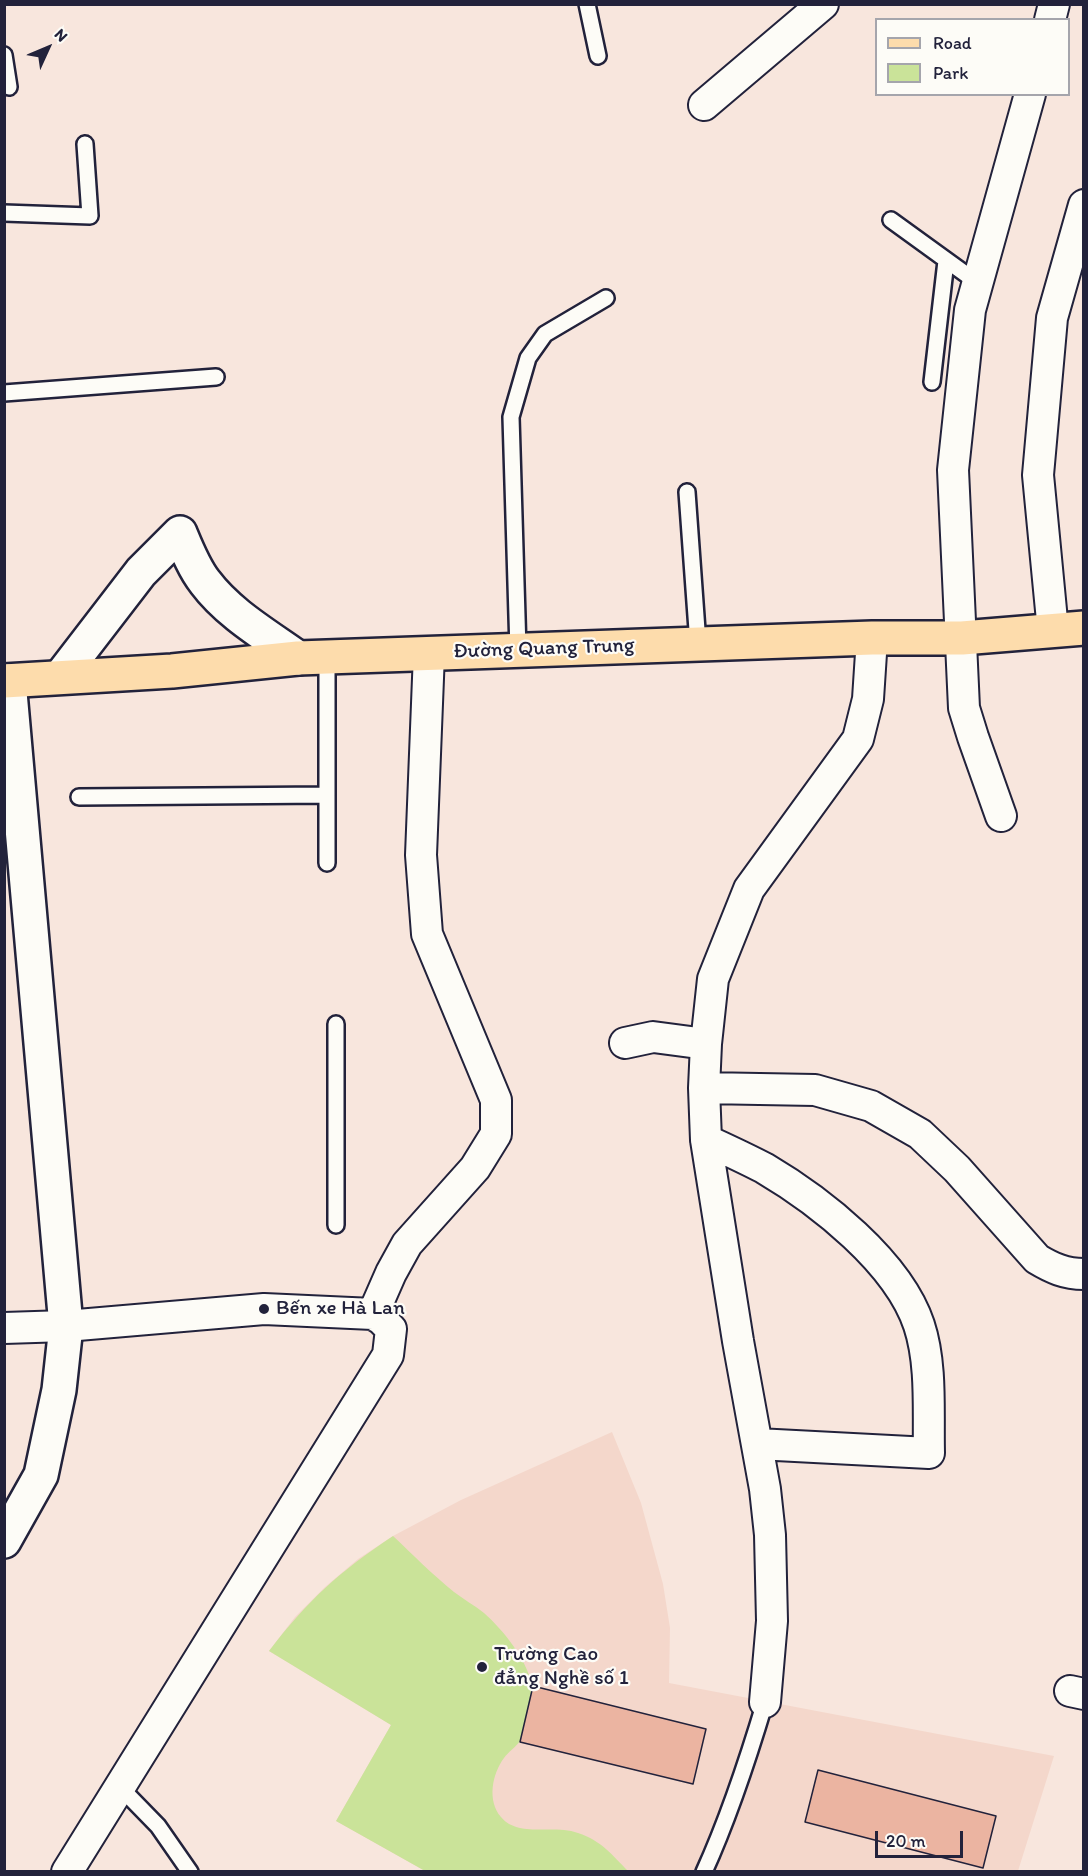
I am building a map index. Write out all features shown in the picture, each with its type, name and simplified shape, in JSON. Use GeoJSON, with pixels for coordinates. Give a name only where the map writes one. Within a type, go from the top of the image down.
{"type":"FeatureCollection","features":[{"type":"Feature","properties":{"kind":"main road","name":"Đường Quang Trung"},"geometry":{"type":"LineString","coordinates":[[7,681],[172,671],[313,657],[873,638],[962,638],[1068,629]]}},
{"type":"Feature","properties":{"kind":"street"},"geometry":{"type":"LineString","coordinates":[[704,105],[823,4]]}},
{"type":"Feature","properties":{"kind":"street"},"geometry":{"type":"LineString","coordinates":[[1001,816],[964,708],[953,470],[970,310],[1029,96]]}},
{"type":"Feature","properties":{"kind":"street"},"geometry":{"type":"LineString","coordinates":[[1068,629],[1038,475],[1052,318],[1083,205]]}},
{"type":"Feature","properties":{"kind":"street"},"geometry":{"type":"LineString","coordinates":[[61,676],[141,572],[180,533],[205,582],[228,608],[313,657]]}},
{"type":"Feature","properties":{"kind":"street"},"geometry":{"type":"LineString","coordinates":[[765,1702],[771,1641],[772,1580],[765,1489],[738,1341],[706,1140],[704,1088],[706,1044],[713,979],[749,889],[858,740],[868,699],[873,638]]}},
{"type":"Feature","properties":{"kind":"street"},"geometry":{"type":"LineString","coordinates":[[373,1314],[406,1245],[475,1168],[496,1134],[496,1100],[427,934],[421,855],[429,653]]}},
{"type":"Feature","properties":{"kind":"street"},"geometry":{"type":"LineString","coordinates":[[4,1541],[41,1475],[59,1390],[66,1326],[7,681]]}},
{"type":"Feature","properties":{"kind":"street"},"geometry":{"type":"LineString","coordinates":[[625,1043],[653,1037],[706,1044]]}},
{"type":"Feature","properties":{"kind":"street"},"geometry":{"type":"LineString","coordinates":[[704,1088],[815,1090],[871,1106],[920,1134],[957,1169],[1037,1259],[1069,1274],[1083,1274]]}},
{"type":"Feature","properties":{"kind":"street"},"geometry":{"type":"LineString","coordinates":[[706,1140],[763,1168],[815,1202],[858,1239],[899,1285],[919,1325],[928,1372],[928,1453],[757,1444]]}},
{"type":"Feature","properties":{"kind":"street"},"geometry":{"type":"LineString","coordinates":[[4,1328],[66,1326],[264,1309],[373,1314],[381,1318],[390,1329],[388,1355],[67,1872]]}},
{"type":"Feature","properties":{"kind":"lane"},"geometry":{"type":"LineString","coordinates":[[587,4],[598,56]]}},
{"type":"Feature","properties":{"kind":"lane"},"geometry":{"type":"LineString","coordinates":[[4,55],[9,87]]}},
{"type":"Feature","properties":{"kind":"lane"},"geometry":{"type":"LineString","coordinates":[[4,213],[90,216],[85,144]]}},
{"type":"Feature","properties":{"kind":"lane"},"geometry":{"type":"LineString","coordinates":[[891,220],[978,283]]}},
{"type":"Feature","properties":{"kind":"lane"},"geometry":{"type":"LineString","coordinates":[[932,382],[946,261]]}},
{"type":"Feature","properties":{"kind":"lane"},"geometry":{"type":"LineString","coordinates":[[518,650],[511,417],[528,358],[545,334],[606,298]]}},
{"type":"Feature","properties":{"kind":"lane"},"geometry":{"type":"LineString","coordinates":[[4,393],[216,377]]}},
{"type":"Feature","properties":{"kind":"lane"},"geometry":{"type":"LineString","coordinates":[[687,492],[698,644]]}},
{"type":"Feature","properties":{"kind":"lane"},"geometry":{"type":"LineString","coordinates":[[313,657],[327,795],[327,863]]}},
{"type":"Feature","properties":{"kind":"lane"},"geometry":{"type":"LineString","coordinates":[[79,797],[327,795]]}},
{"type":"Feature","properties":{"kind":"lane"},"geometry":{"type":"LineString","coordinates":[[336,1024],[336,1225]]}},
{"type":"Feature","properties":{"kind":"lane"},"geometry":{"type":"LineString","coordinates":[[705,1870],[748,1758],[765,1702]]}},
{"type":"Feature","properties":{"kind":"lane"},"geometry":{"type":"LineString","coordinates":[[120,1787],[158,1826],[190,1872]]}},
{"type":"Feature","properties":{"kind":"shaded area","name":"Trường Cao đẳng Nghề số 1"},"geometry":{"type":"Polygon","coordinates":[[[612,1432],[641,1503],[663,1584],[670,1628],[669,1683],[1054,1756],[1018,1871],[425,1871],[336,1821],[391,1725],[269,1651],[295,1617],[325,1587],[358,1559],[393,1536],[461,1500],[612,1432]]]}},
{"type":"Feature","properties":{"kind":"green space"},"geometry":{"type":"Polygon","coordinates":[[[393,1536],[457,1595],[492,1620],[513,1645],[529,1674],[532,1687],[520,1741],[504,1758],[494,1779],[494,1803],[501,1817],[517,1827],[568,1831],[586,1836],[606,1849],[628,1871],[425,1871],[336,1821],[391,1725],[269,1651],[311,1601],[341,1574],[393,1536]]]}},
{"type":"Feature","properties":{"kind":"building"},"geometry":{"type":"Polygon","coordinates":[[[533,1686],[706,1729],[693,1784],[520,1742],[533,1686]]]}},
{"type":"Feature","properties":{"kind":"building"},"geometry":{"type":"Polygon","coordinates":[[[818,1770],[996,1816],[983,1868],[805,1822],[818,1770]]]}},
{"type":"Feature","properties":{"kind":"place","name":"Bến xe Hà Lan"},"geometry":{"type":"Point","coordinates":[264,1309]}},
{"type":"Feature","properties":{"kind":"place","name":"Trường Cao đẳng Nghề số 1"},"geometry":{"type":"Point","coordinates":[482,1667]}}]}
